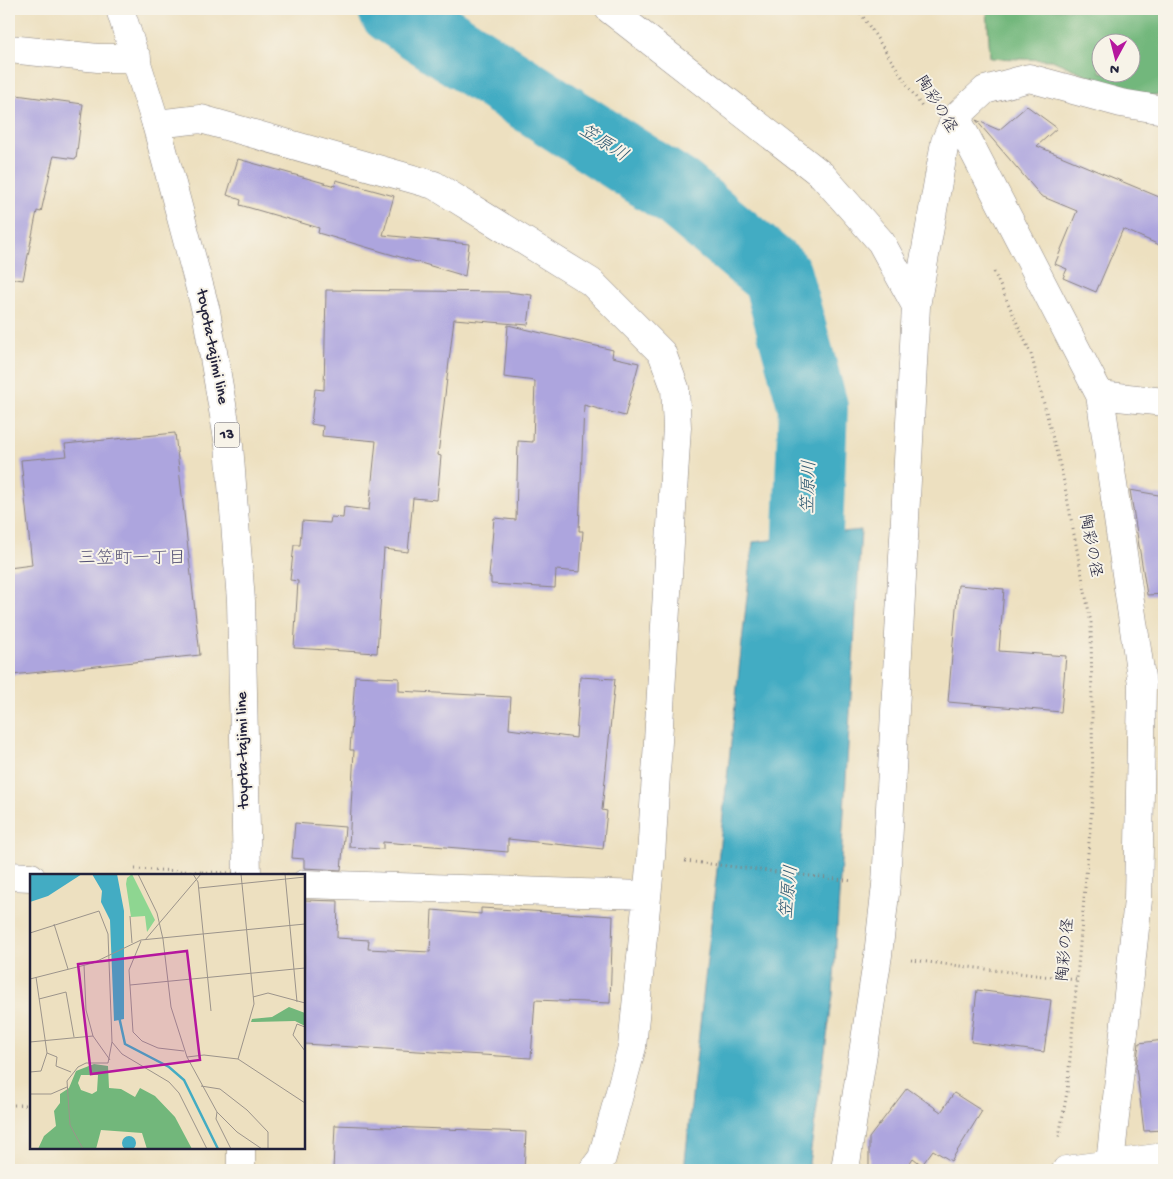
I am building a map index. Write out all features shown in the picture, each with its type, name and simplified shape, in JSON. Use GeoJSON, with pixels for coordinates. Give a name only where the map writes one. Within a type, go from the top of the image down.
{"type":"FeatureCollection","features":[{"type":"Feature","properties":{"kind":"street","name":"toyota-tajimi line"},"geometry":{"type":"LineString","coordinates":[[120,9],[137,58],[156,124],[206,311],[228,444],[241,600],[247,874]]}},
{"type":"Feature","properties":{"kind":"street"},"geometry":{"type":"LineString","coordinates":[[609,9],[822,175],[881,242],[916,306]]}},
{"type":"Feature","properties":{"kind":"street"},"geometry":{"type":"LineString","coordinates":[[9,49],[98,58],[137,58]]}},
{"type":"Feature","properties":{"kind":"street"},"geometry":{"type":"LineString","coordinates":[[845,1170],[878,956],[886,885],[916,306],[945,142],[956,117],[985,90],[1029,78],[1121,103],[1164,110]]}},
{"type":"Feature","properties":{"kind":"street"},"geometry":{"type":"LineString","coordinates":[[956,117],[1100,395],[1142,684],[1138,900],[1110,1164]]}},
{"type":"Feature","properties":{"kind":"street"},"geometry":{"type":"LineString","coordinates":[[156,124],[201,119],[434,184],[591,282],[662,353],[675,388],[677,427],[651,856],[632,1047],[602,1158],[593,1170]]}},
{"type":"Feature","properties":{"kind":"street"},"geometry":{"type":"LineString","coordinates":[[1100,395],[1164,402]]}},
{"type":"Feature","properties":{"kind":"street"},"geometry":{"type":"LineString","coordinates":[[9,876],[30,877]]}},
{"type":"Feature","properties":{"kind":"street"},"geometry":{"type":"LineString","coordinates":[[305,884],[646,895]]}},
{"type":"Feature","properties":{"kind":"street"},"geometry":{"type":"LineString","coordinates":[[241,1170],[242,1149]]}},
{"type":"Feature","properties":{"kind":"street"},"geometry":{"type":"LineString","coordinates":[[1066,1170],[1164,1157]]}},
{"type":"Feature","properties":{"kind":"path","name":"陶彩の径"},"geometry":{"type":"LineString","coordinates":[[858,9],[945,142]]}},
{"type":"Feature","properties":{"kind":"path","name":"陶彩の径"},"geometry":{"type":"LineString","coordinates":[[991,263],[1031,354],[1063,477],[1091,623],[1093,796],[1067,1092],[1060,1132]]}},
{"type":"Feature","properties":{"kind":"path"},"geometry":{"type":"LineString","coordinates":[[651,856],[886,885]]}},
{"type":"Feature","properties":{"kind":"path"},"geometry":{"type":"LineString","coordinates":[[135,870],[262,874]]}},
{"type":"Feature","properties":{"kind":"path"},"geometry":{"type":"LineString","coordinates":[[878,956],[1077,980]]}},
{"type":"Feature","properties":{"kind":"path"},"geometry":{"type":"LineString","coordinates":[[9,1105],[30,1105]]}},
{"type":"Feature","properties":{"kind":"green space"},"geometry":{"type":"Polygon","coordinates":[[[987,9],[1164,9],[1164,95],[1135,96],[1103,82],[1140,82],[1140,32],[1090,32],[1090,76],[1052,60],[990,58],[987,9]]]}},
{"type":"Feature","properties":{"kind":"water"},"geometry":{"type":"Polygon","coordinates":[[[861,530],[833,995],[808,1170],[684,1170],[753,542],[861,530]]]}},
{"type":"Feature","properties":{"kind":"building"},"geometry":{"type":"Polygon","coordinates":[[[9,94],[83,104],[76,159],[54,156],[41,212],[37,211],[23,280],[9,278],[9,94]]]}},
{"type":"Feature","properties":{"kind":"building"},"geometry":{"type":"Polygon","coordinates":[[[1027,106],[1057,128],[1037,146],[1164,199],[1164,247],[1123,229],[1096,292],[1063,278],[1067,269],[1055,264],[1077,211],[1041,196],[976,120],[999,130],[1027,106]]]}},
{"type":"Feature","properties":{"kind":"building"},"geometry":{"type":"Polygon","coordinates":[[[238,159],[335,186],[336,180],[394,196],[383,235],[469,244],[465,276],[318,233],[319,228],[240,205],[241,200],[227,195],[238,159]]]}},
{"type":"Feature","properties":{"kind":"building"},"geometry":{"type":"Polygon","coordinates":[[[326,290],[508,292],[532,295],[528,325],[454,319],[438,455],[441,456],[437,500],[413,498],[408,552],[384,549],[377,653],[294,648],[298,581],[290,580],[294,545],[300,545],[302,521],[330,523],[331,517],[343,518],[344,507],[369,510],[376,441],[322,436],[323,426],[311,424],[315,389],[324,390],[326,290]]]}},
{"type":"Feature","properties":{"kind":"building"},"geometry":{"type":"Polygon","coordinates":[[[508,325],[613,350],[612,357],[639,363],[625,416],[584,405],[579,531],[583,531],[580,572],[556,570],[555,588],[491,584],[491,577],[489,577],[494,518],[516,520],[518,441],[533,442],[535,381],[504,377],[508,325]]]}},
{"type":"Feature","properties":{"kind":"building"},"geometry":{"type":"Polygon","coordinates":[[[175,433],[200,655],[12,675],[9,643],[9,568],[32,565],[21,460],[67,456],[65,444],[175,433]]]}},
{"type":"Feature","properties":{"kind":"building"},"geometry":{"type":"Polygon","coordinates":[[[1130,490],[1164,496],[1164,594],[1147,595],[1130,490]]]}},
{"type":"Feature","properties":{"kind":"building"},"geometry":{"type":"Polygon","coordinates":[[[958,585],[1004,589],[999,651],[1066,656],[1061,712],[948,702],[958,585]]]}},
{"type":"Feature","properties":{"kind":"building"},"geometry":{"type":"Polygon","coordinates":[[[355,676],[399,678],[399,691],[511,697],[509,729],[576,738],[580,677],[615,679],[602,810],[607,811],[603,849],[508,839],[508,852],[383,842],[383,849],[349,847],[354,750],[350,750],[355,676]]]}},
{"type":"Feature","properties":{"kind":"building"},"geometry":{"type":"Polygon","coordinates":[[[295,823],[345,827],[341,870],[304,868],[304,859],[292,858],[295,823]]]}},
{"type":"Feature","properties":{"kind":"building"},"geometry":{"type":"Polygon","coordinates":[[[305,900],[338,901],[337,938],[369,940],[368,949],[430,952],[432,910],[481,914],[481,908],[613,916],[610,1003],[535,1000],[531,1058],[305,1044],[305,900]]]}},
{"type":"Feature","properties":{"kind":"building"},"geometry":{"type":"Polygon","coordinates":[[[977,990],[1051,1000],[1044,1052],[971,1042],[977,990]]]}},
{"type":"Feature","properties":{"kind":"building"},"geometry":{"type":"Polygon","coordinates":[[[1164,1040],[1164,1130],[1144,1131],[1136,1067],[1139,1043],[1164,1040]]]}},
{"type":"Feature","properties":{"kind":"building"},"geometry":{"type":"Polygon","coordinates":[[[907,1088],[941,1112],[954,1093],[982,1111],[951,1161],[933,1150],[922,1165],[913,1158],[905,1170],[869,1170],[869,1138],[907,1088]]]}},
{"type":"Feature","properties":{"kind":"building"},"geometry":{"type":"Polygon","coordinates":[[[335,1125],[526,1132],[524,1170],[333,1170],[335,1125]]]}},
{"type":"Feature","properties":{"kind":"waterway","name":"笠原川"},"geometry":{"type":"LineString","coordinates":[[393,9],[678,193],[777,276],[813,407],[804,633]]}},
{"type":"Feature","properties":{"kind":"district","name":"三笠町一丁目"},"geometry":{"type":"Point","coordinates":[132,559]}}]}
